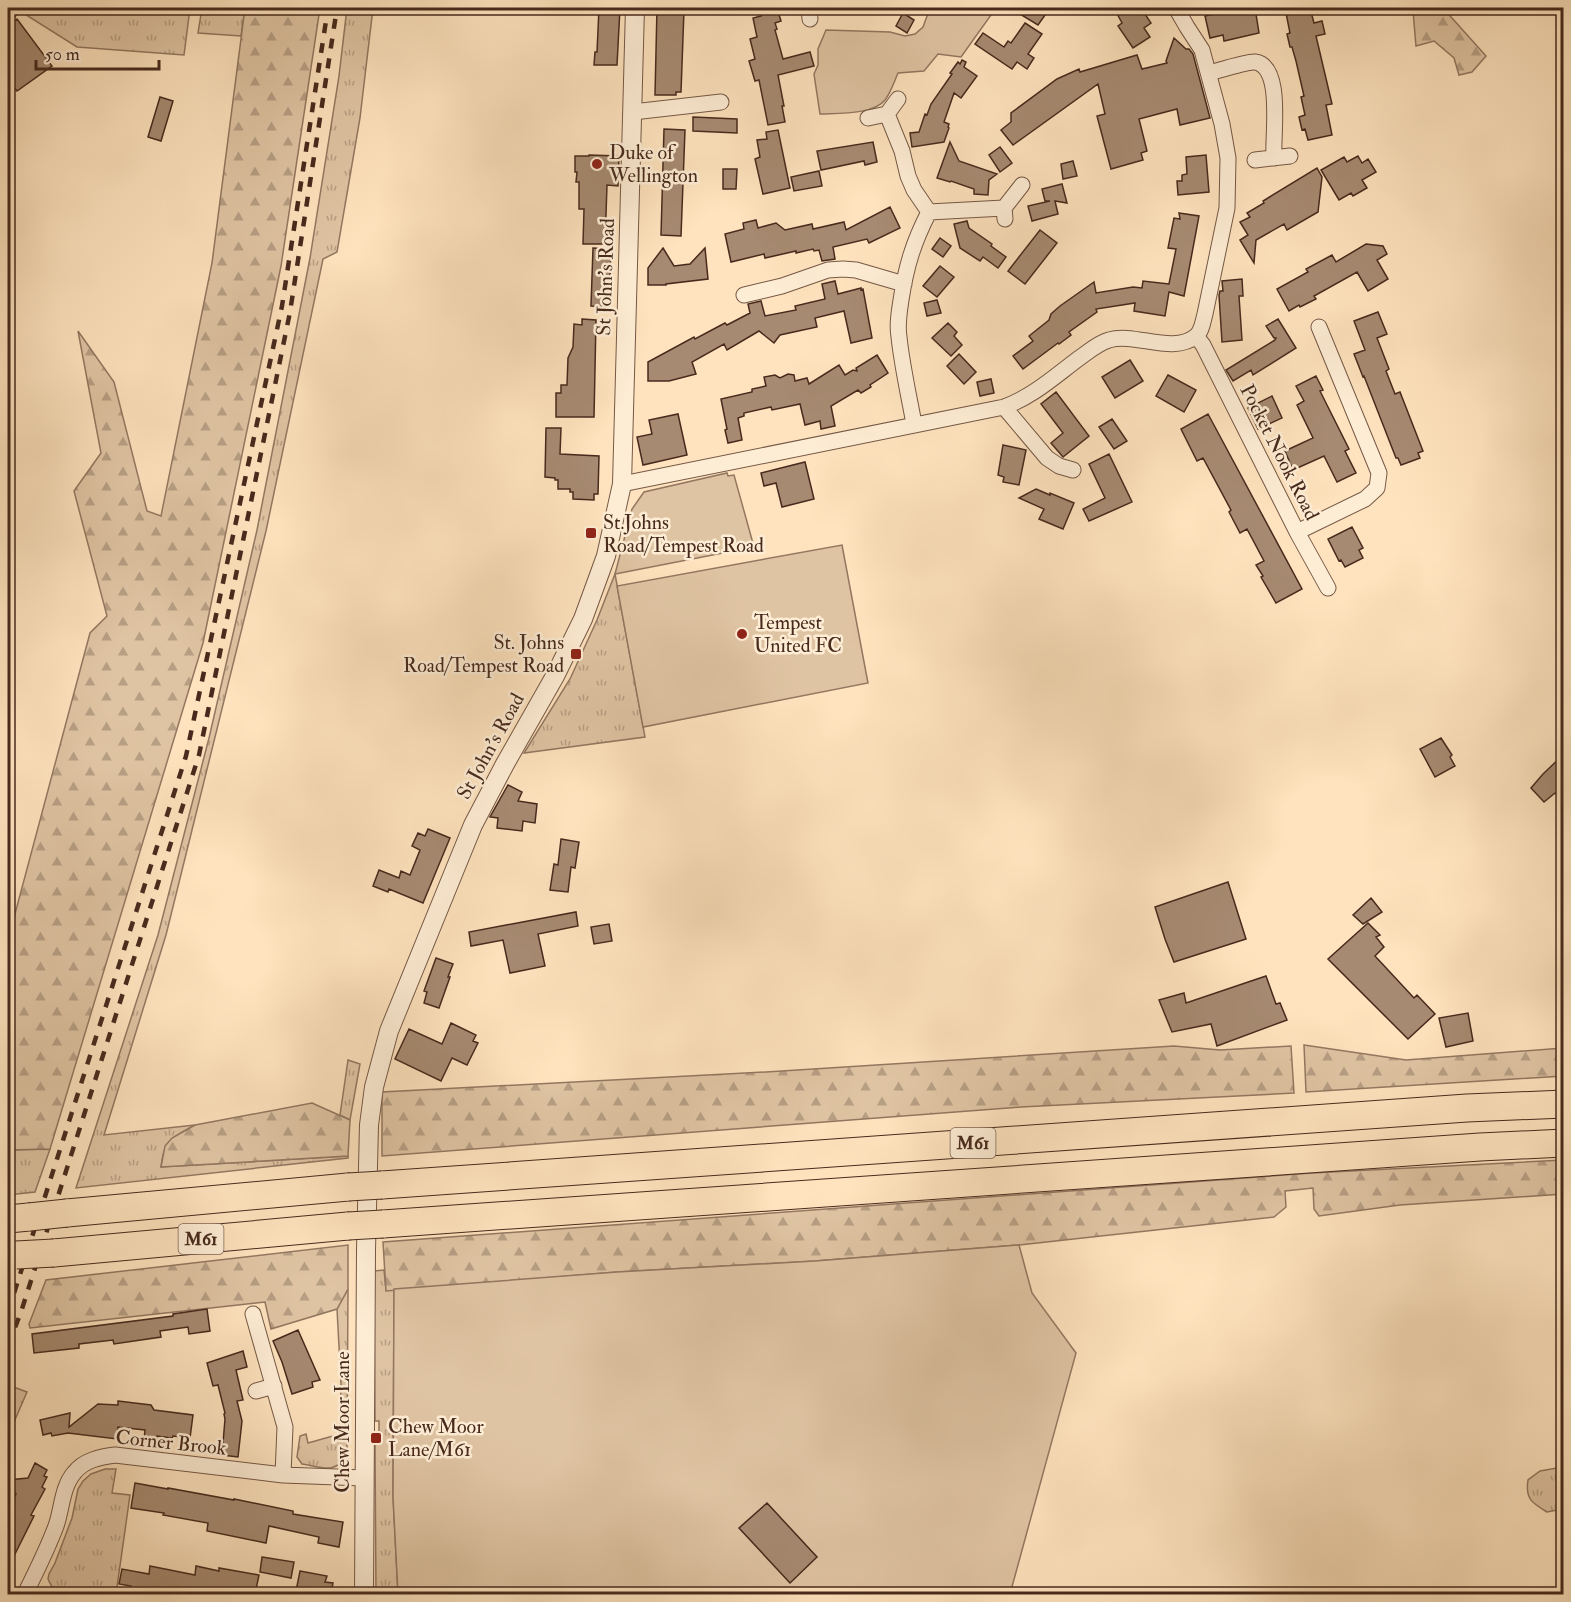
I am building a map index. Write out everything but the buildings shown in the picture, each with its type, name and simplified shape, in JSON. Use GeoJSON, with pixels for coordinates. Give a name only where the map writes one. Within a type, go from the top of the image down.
{"type":"FeatureCollection","features":[{"type":"Feature","properties":{"kind":"highway","name":"M61"},"geometry":{"type":"LineString","coordinates":[[18,1218],[348,1186],[1467,1108],[1563,1104]]}},
{"type":"Feature","properties":{"kind":"highway","name":"M61"},"geometry":{"type":"LineString","coordinates":[[12,1256],[348,1226],[1563,1143]]}},
{"type":"Feature","properties":{"kind":"street"},"geometry":{"type":"LineString","coordinates":[[8,12],[13,8]]}},
{"type":"Feature","properties":{"kind":"street","name":"St John's Road"},"geometry":{"type":"LineString","coordinates":[[366,1250],[369,1125],[374,1087],[389,1031],[473,825],[555,676],[583,619],[606,556],[622,484],[635,8]]}},
{"type":"Feature","properties":{"kind":"street"},"geometry":{"type":"LineString","coordinates":[[622,484],[1004,407],[1030,394],[1096,346],[1108,340],[1119,338],[1173,344],[1196,336],[1201,329],[1205,314],[1227,208],[1228,158],[1222,124],[1202,50],[1176,8]]}},
{"type":"Feature","properties":{"kind":"street"},"geometry":{"type":"LineString","coordinates":[[1209,73],[1254,62],[1264,66],[1272,79],[1275,102],[1274,158]]}},
{"type":"Feature","properties":{"kind":"street"},"geometry":{"type":"LineString","coordinates":[[868,118],[887,114],[898,99]]}},
{"type":"Feature","properties":{"kind":"street"},"geometry":{"type":"LineString","coordinates":[[633,112],[721,102]]}},
{"type":"Feature","properties":{"kind":"street"},"geometry":{"type":"LineString","coordinates":[[887,114],[902,151],[908,176],[914,190],[929,212]]}},
{"type":"Feature","properties":{"kind":"street"},"geometry":{"type":"LineString","coordinates":[[1255,160],[1290,156]]}},
{"type":"Feature","properties":{"kind":"street"},"geometry":{"type":"LineString","coordinates":[[929,212],[1005,213],[1022,185]]}},
{"type":"Feature","properties":{"kind":"street"},"geometry":{"type":"LineString","coordinates":[[914,424],[898,321],[911,252],[929,212]]}},
{"type":"Feature","properties":{"kind":"street"},"geometry":{"type":"LineString","coordinates":[[744,295],[782,286],[828,270],[856,270],[904,284]]}},
{"type":"Feature","properties":{"kind":"street"},"geometry":{"type":"LineString","coordinates":[[761,274],[765,290]]}},
{"type":"Feature","properties":{"kind":"street"},"geometry":{"type":"LineString","coordinates":[[1297,532],[1365,499],[1377,488],[1379,473],[1319,327]]}},
{"type":"Feature","properties":{"kind":"street","name":"Pocket Nook Road"},"geometry":{"type":"LineString","coordinates":[[1196,336],[1203,345],[1297,532],[1328,588]]}},
{"type":"Feature","properties":{"kind":"street"},"geometry":{"type":"LineString","coordinates":[[1004,407],[1047,458],[1059,466],[1072,470]]}},
{"type":"Feature","properties":{"kind":"street","name":"Chew Moor Lane"},"geometry":{"type":"LineString","coordinates":[[364,1594],[366,1250]]}},
{"type":"Feature","properties":{"kind":"street"},"geometry":{"type":"LineString","coordinates":[[253,1314],[285,1427],[283,1475]]}},
{"type":"Feature","properties":{"kind":"street"},"geometry":{"type":"LineString","coordinates":[[256,1391],[274,1386]]}},
{"type":"Feature","properties":{"kind":"street","name":"Corner Brook"},"geometry":{"type":"LineString","coordinates":[[27,1594],[60,1515],[67,1485],[73,1474],[90,1461],[103,1456],[116,1455],[283,1475],[364,1478]]}},
{"type":"Feature","properties":{"kind":"green space"},"geometry":{"type":"Polygon","coordinates":[[[30,8],[190,8],[184,55],[77,47],[23,13],[30,8]]]}},
{"type":"Feature","properties":{"kind":"green space"},"geometry":{"type":"Polygon","coordinates":[[[202,8],[245,8],[241,36],[198,33],[202,8]]]}},
{"type":"Feature","properties":{"kind":"green space"},"geometry":{"type":"Polygon","coordinates":[[[245,8],[320,8],[281,266],[203,643],[50,1149],[8,1150],[8,940],[90,633],[107,616],[74,491],[101,453],[78,331],[114,382],[147,511],[161,516],[212,263],[245,8]]]}},
{"type":"Feature","properties":{"kind":"green space"},"geometry":{"type":"Polygon","coordinates":[[[347,8],[373,8],[360,118],[337,252],[323,259],[266,531],[166,935],[104,1135],[195,1125],[170,1140],[164,1150],[161,1167],[348,1156],[348,1158],[76,1188],[158,935],[209,738],[257,530],[310,258],[339,76],[347,8]]]}},
{"type":"Feature","properties":{"kind":"green space"},"geometry":{"type":"Polygon","coordinates":[[[930,8],[996,8],[961,57],[938,54],[924,71],[898,73],[891,90],[880,105],[864,111],[820,114],[814,74],[818,65],[818,49],[826,30],[890,32],[905,36],[915,34],[923,27],[930,8]]]}},
{"type":"Feature","properties":{"kind":"green space"},"geometry":{"type":"Polygon","coordinates":[[[1402,8],[1443,8],[1486,56],[1472,72],[1459,75],[1454,58],[1434,41],[1416,46],[1413,11],[1402,8]]]}},
{"type":"Feature","properties":{"kind":"green space"},"geometry":{"type":"Polygon","coordinates":[[[727,473],[728,476],[734,475],[754,547],[615,574],[632,509],[644,492],[727,473]]]}},
{"type":"Feature","properties":{"kind":"green space","name":"Tempest United FC"},"geometry":{"type":"Polygon","coordinates":[[[842,545],[868,683],[643,727],[617,586],[842,545]]]}},
{"type":"Feature","properties":{"kind":"green space"},"geometry":{"type":"Polygon","coordinates":[[[615,574],[645,737],[524,753],[570,679],[615,574]]]}},
{"type":"Feature","properties":{"kind":"green space"},"geometry":{"type":"Polygon","coordinates":[[[1304,1045],[1406,1060],[1563,1048],[1563,1076],[1306,1092],[1304,1045]]]}},
{"type":"Feature","properties":{"kind":"green space"},"geometry":{"type":"Polygon","coordinates":[[[1174,1046],[1220,1050],[1291,1046],[1294,1093],[1021,1107],[382,1156],[382,1092],[766,1072],[1174,1046]]]}},
{"type":"Feature","properties":{"kind":"green space"},"geometry":{"type":"Polygon","coordinates":[[[348,1060],[360,1064],[350,1120],[340,1115],[348,1060]]]}},
{"type":"Feature","properties":{"kind":"green space"},"geometry":{"type":"Polygon","coordinates":[[[312,1103],[350,1120],[348,1156],[161,1167],[165,1146],[172,1138],[195,1125],[312,1103]]]}},
{"type":"Feature","properties":{"kind":"green space"},"geometry":{"type":"Polygon","coordinates":[[[50,1149],[35,1192],[8,1195],[8,1150],[50,1149]]]}},
{"type":"Feature","properties":{"kind":"green space"},"geometry":{"type":"Polygon","coordinates":[[[1563,1160],[1563,1194],[1400,1205],[1319,1216],[1314,1209],[1313,1188],[1285,1191],[1286,1207],[1274,1217],[1019,1245],[815,1261],[617,1272],[386,1291],[383,1242],[1312,1173],[1563,1160]]]}},
{"type":"Feature","properties":{"kind":"green space"},"geometry":{"type":"Polygon","coordinates":[[[348,1245],[348,1289],[337,1309],[271,1329],[265,1302],[30,1328],[29,1324],[46,1280],[348,1245]]]}},
{"type":"Feature","properties":{"kind":"green space"},"geometry":{"type":"Polygon","coordinates":[[[1019,1245],[1032,1293],[1076,1353],[1010,1594],[398,1594],[393,1497],[394,1289],[1019,1245]]]}},
{"type":"Feature","properties":{"kind":"green space"},"geometry":{"type":"Polygon","coordinates":[[[384,1270],[386,1290],[394,1289],[393,1496],[398,1594],[376,1594],[375,1443],[379,1443],[379,1421],[375,1421],[374,1271],[384,1270]]]}},
{"type":"Feature","properties":{"kind":"green space"},"geometry":{"type":"Polygon","coordinates":[[[348,1289],[347,1455],[338,1465],[328,1468],[302,1464],[297,1457],[300,1436],[306,1434],[308,1443],[340,1434],[341,1384],[337,1309],[348,1289]]]}},
{"type":"Feature","properties":{"kind":"green space"},"geometry":{"type":"Polygon","coordinates":[[[8,1385],[27,1392],[8,1436],[8,1385]]]}},
{"type":"Feature","properties":{"kind":"green space"},"geometry":{"type":"Polygon","coordinates":[[[1557,1468],[1563,1470],[1563,1509],[1547,1512],[1531,1500],[1528,1480],[1540,1471],[1557,1468]]]}},
{"type":"Feature","properties":{"kind":"green space"},"geometry":{"type":"Polygon","coordinates":[[[105,1469],[116,1469],[112,1493],[130,1495],[116,1594],[81,1594],[52,1587],[48,1579],[49,1574],[72,1518],[78,1489],[91,1474],[105,1469]]]}},
{"type":"Feature","properties":{"kind":"railway"},"geometry":{"type":"LineString","coordinates":[[8,1312],[186,756],[282,306],[328,8]]}},
{"type":"Feature","properties":{"kind":"railway"},"geometry":{"type":"LineString","coordinates":[[8,1346],[21,1312],[199,755],[290,312],[337,8]]}},
{"type":"Feature","properties":{"kind":"place","name":"Duke of Wellington"},"geometry":{"type":"Point","coordinates":[597,164]}},
{"type":"Feature","properties":{"kind":"place","name":"St.Johns Road/Tempest Road"},"geometry":{"type":"Point","coordinates":[591,533]}},
{"type":"Feature","properties":{"kind":"place","name":"Tempest United FC"},"geometry":{"type":"Point","coordinates":[742,634]}},
{"type":"Feature","properties":{"kind":"place","name":"St. Johns Road/Tempest Road"},"geometry":{"type":"Point","coordinates":[576,654]}},
{"type":"Feature","properties":{"kind":"place","name":"Chew Moor Lane/M61"},"geometry":{"type":"Point","coordinates":[376,1438]}}]}
